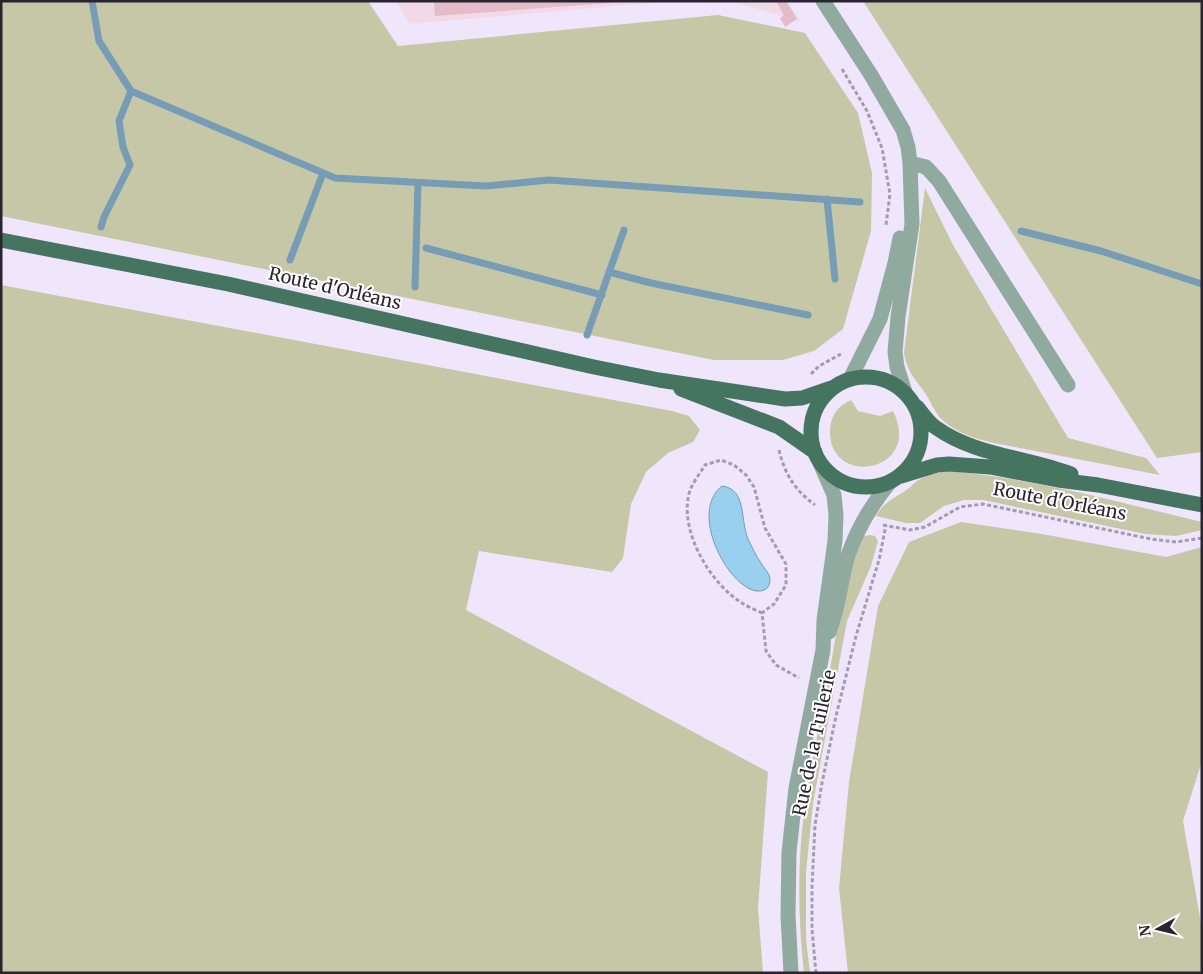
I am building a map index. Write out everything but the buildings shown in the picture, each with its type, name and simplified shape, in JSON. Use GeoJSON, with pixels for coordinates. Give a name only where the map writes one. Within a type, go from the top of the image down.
{"type":"FeatureCollection","features":[{"type":"Feature","properties":{"kind":"main road","name":"Route d'Orléans"},"geometry":{"type":"LineString","coordinates":[[1,240],[228,284],[659,380],[786,400],[802,398],[834,387]]}},
{"type":"Feature","properties":{"kind":"main road"},"geometry":{"type":"LineString","coordinates":[[864,377],[879,378],[893,383],[909,398],[919,416],[921,429],[920,443],[916,456],[908,468],[894,480],[878,486],[852,486],[840,481],[829,473],[818,457],[811,434],[813,416],[821,400],[834,387],[850,379],[864,377]]}},
{"type":"Feature","properties":{"kind":"main road","name":"Route d'Orléans"},"geometry":{"type":"LineString","coordinates":[[659,380],[779,427],[818,457]]}},
{"type":"Feature","properties":{"kind":"main road","name":"Route d'Orléans"},"geometry":{"type":"LineString","coordinates":[[909,398],[934,426],[958,441],[994,453],[1065,472],[1098,484]]}},
{"type":"Feature","properties":{"kind":"main road","name":"Route d'Orléans"},"geometry":{"type":"LineString","coordinates":[[894,480],[923,469],[949,464],[990,467],[1058,480],[1098,484],[1202,505]]}},
{"type":"Feature","properties":{"kind":"street"},"geometry":{"type":"LineString","coordinates":[[823,1],[903,130],[910,163],[912,224],[898,318],[895,352],[897,367],[909,398]]}},
{"type":"Feature","properties":{"kind":"street"},"geometry":{"type":"LineString","coordinates":[[910,163],[926,167],[939,181],[1068,385]]}},
{"type":"Feature","properties":{"kind":"street"},"geometry":{"type":"LineString","coordinates":[[850,379],[880,319],[895,263],[910,182]]}},
{"type":"Feature","properties":{"kind":"street"},"geometry":{"type":"LineString","coordinates":[[818,457],[834,495],[836,515],[835,541],[824,620],[823,650]]}},
{"type":"Feature","properties":{"kind":"street"},"geometry":{"type":"LineString","coordinates":[[823,650],[834,622],[848,556],[870,508],[894,480]]}},
{"type":"Feature","properties":{"kind":"street","name":"Rue de la Tuilerie"},"geometry":{"type":"LineString","coordinates":[[791,973],[788,915],[789,852],[796,788],[823,650]]}},
{"type":"Feature","properties":{"kind":"path"},"geometry":{"type":"LineString","coordinates":[[838,62],[867,111],[882,148],[890,194],[884,233]]}},
{"type":"Feature","properties":{"kind":"path"},"geometry":{"type":"LineString","coordinates":[[810,374],[819,366],[840,355],[846,349]]}},
{"type":"Feature","properties":{"kind":"path"},"geometry":{"type":"LineString","coordinates":[[778,446],[782,462],[789,477],[801,494],[819,508]]}},
{"type":"Feature","properties":{"kind":"path"},"geometry":{"type":"LineString","coordinates":[[721,460],[734,465],[746,474],[754,486],[765,528],[786,564],[786,585],[774,604],[762,613],[741,603],[713,577],[693,543],[688,521],[688,498],[696,479],[705,465],[721,460]]}},
{"type":"Feature","properties":{"kind":"path","name":"Route d'Orléans"},"geometry":{"type":"LineString","coordinates":[[886,525],[910,530],[925,527],[960,506],[983,504],[1152,539],[1176,542],[1202,538]]}},
{"type":"Feature","properties":{"kind":"path","name":"Rue de la Tuilerie"},"geometry":{"type":"LineString","coordinates":[[816,973],[812,929],[815,826],[836,716],[856,636],[879,560],[886,525]]}},
{"type":"Feature","properties":{"kind":"path"},"geometry":{"type":"LineString","coordinates":[[762,613],[766,651],[776,665],[799,678],[816,682]]}},
{"type":"Feature","properties":{"kind":"shaded area"},"geometry":{"type":"Polygon","coordinates":[[[396,1],[674,1],[410,24],[396,1]]]}},
{"type":"Feature","properties":{"kind":"shaded area"},"geometry":{"type":"Polygon","coordinates":[[[729,1],[787,1],[800,21],[729,1]]]}},
{"type":"Feature","properties":{"kind":"green space"},"geometry":{"type":"Polygon","coordinates":[[[1,1],[368,1],[398,46],[718,15],[805,33],[858,113],[872,173],[871,231],[843,329],[814,351],[783,360],[714,360],[1,216],[1,1]]]}},
{"type":"Feature","properties":{"kind":"green space"},"geometry":{"type":"Polygon","coordinates":[[[863,1],[1202,1],[1202,452],[1157,458],[863,1]]]}},
{"type":"Feature","properties":{"kind":"green space"},"geometry":{"type":"Polygon","coordinates":[[[925,188],[953,245],[1068,438],[1146,458],[1160,475],[984,441],[955,429],[946,423],[935,411],[910,372],[904,353],[925,188]]]}},
{"type":"Feature","properties":{"kind":"green space"},"geometry":{"type":"Polygon","coordinates":[[[1,285],[672,411],[689,416],[700,430],[693,442],[668,453],[646,472],[631,504],[623,558],[612,572],[479,551],[466,610],[768,772],[758,908],[763,973],[1,973],[1,285]]]}},
{"type":"Feature","properties":{"kind":"green space"},"geometry":{"type":"Polygon","coordinates":[[[851,400],[858,411],[880,416],[893,411],[899,432],[896,448],[886,460],[872,466],[857,466],[843,460],[833,448],[830,429],[832,419],[842,405],[851,400]]]}},
{"type":"Feature","properties":{"kind":"green space"},"geometry":{"type":"Polygon","coordinates":[[[947,471],[1011,479],[1107,499],[1202,522],[1202,530],[1176,536],[1145,534],[983,500],[964,500],[944,506],[920,523],[906,523],[876,516],[885,504],[917,481],[947,471]]]}},
{"type":"Feature","properties":{"kind":"green space"},"geometry":{"type":"Polygon","coordinates":[[[961,522],[1042,534],[1166,557],[1202,547],[1202,761],[1183,821],[1202,929],[1202,973],[848,973],[839,888],[849,782],[878,606],[909,542],[961,522]]]}},
{"type":"Feature","properties":{"kind":"green space"},"geometry":{"type":"Polygon","coordinates":[[[864,536],[875,536],[878,541],[871,566],[847,621],[813,803],[806,872],[806,940],[810,973],[804,973],[799,890],[805,806],[845,591],[864,536]]]}},
{"type":"Feature","properties":{"kind":"water"},"geometry":{"type":"Polygon","coordinates":[[[722,486],[730,488],[739,499],[748,539],[770,577],[769,585],[766,589],[755,591],[742,584],[730,572],[720,555],[712,536],[709,517],[712,500],[722,486]]]}},
{"type":"Feature","properties":{"kind":"waterway"},"geometry":{"type":"LineString","coordinates":[[92,1],[99,41],[131,91],[335,178],[486,186],[549,180],[860,202]]}},
{"type":"Feature","properties":{"kind":"waterway"},"geometry":{"type":"LineString","coordinates":[[101,227],[104,217],[130,165],[123,147],[119,121],[131,91]]}},
{"type":"Feature","properties":{"kind":"waterway"},"geometry":{"type":"LineString","coordinates":[[290,260],[323,173]]}},
{"type":"Feature","properties":{"kind":"waterway"},"geometry":{"type":"LineString","coordinates":[[415,287],[418,183]]}},
{"type":"Feature","properties":{"kind":"waterway"},"geometry":{"type":"LineString","coordinates":[[827,199],[835,279]]}},
{"type":"Feature","properties":{"kind":"waterway"},"geometry":{"type":"LineString","coordinates":[[587,335],[624,230]]}},
{"type":"Feature","properties":{"kind":"waterway"},"geometry":{"type":"LineString","coordinates":[[1021,231],[1101,251],[1202,284]]}},
{"type":"Feature","properties":{"kind":"waterway"},"geometry":{"type":"LineString","coordinates":[[426,248],[602,295]]}},
{"type":"Feature","properties":{"kind":"waterway"},"geometry":{"type":"LineString","coordinates":[[609,272],[651,283],[808,315]]}}]}
